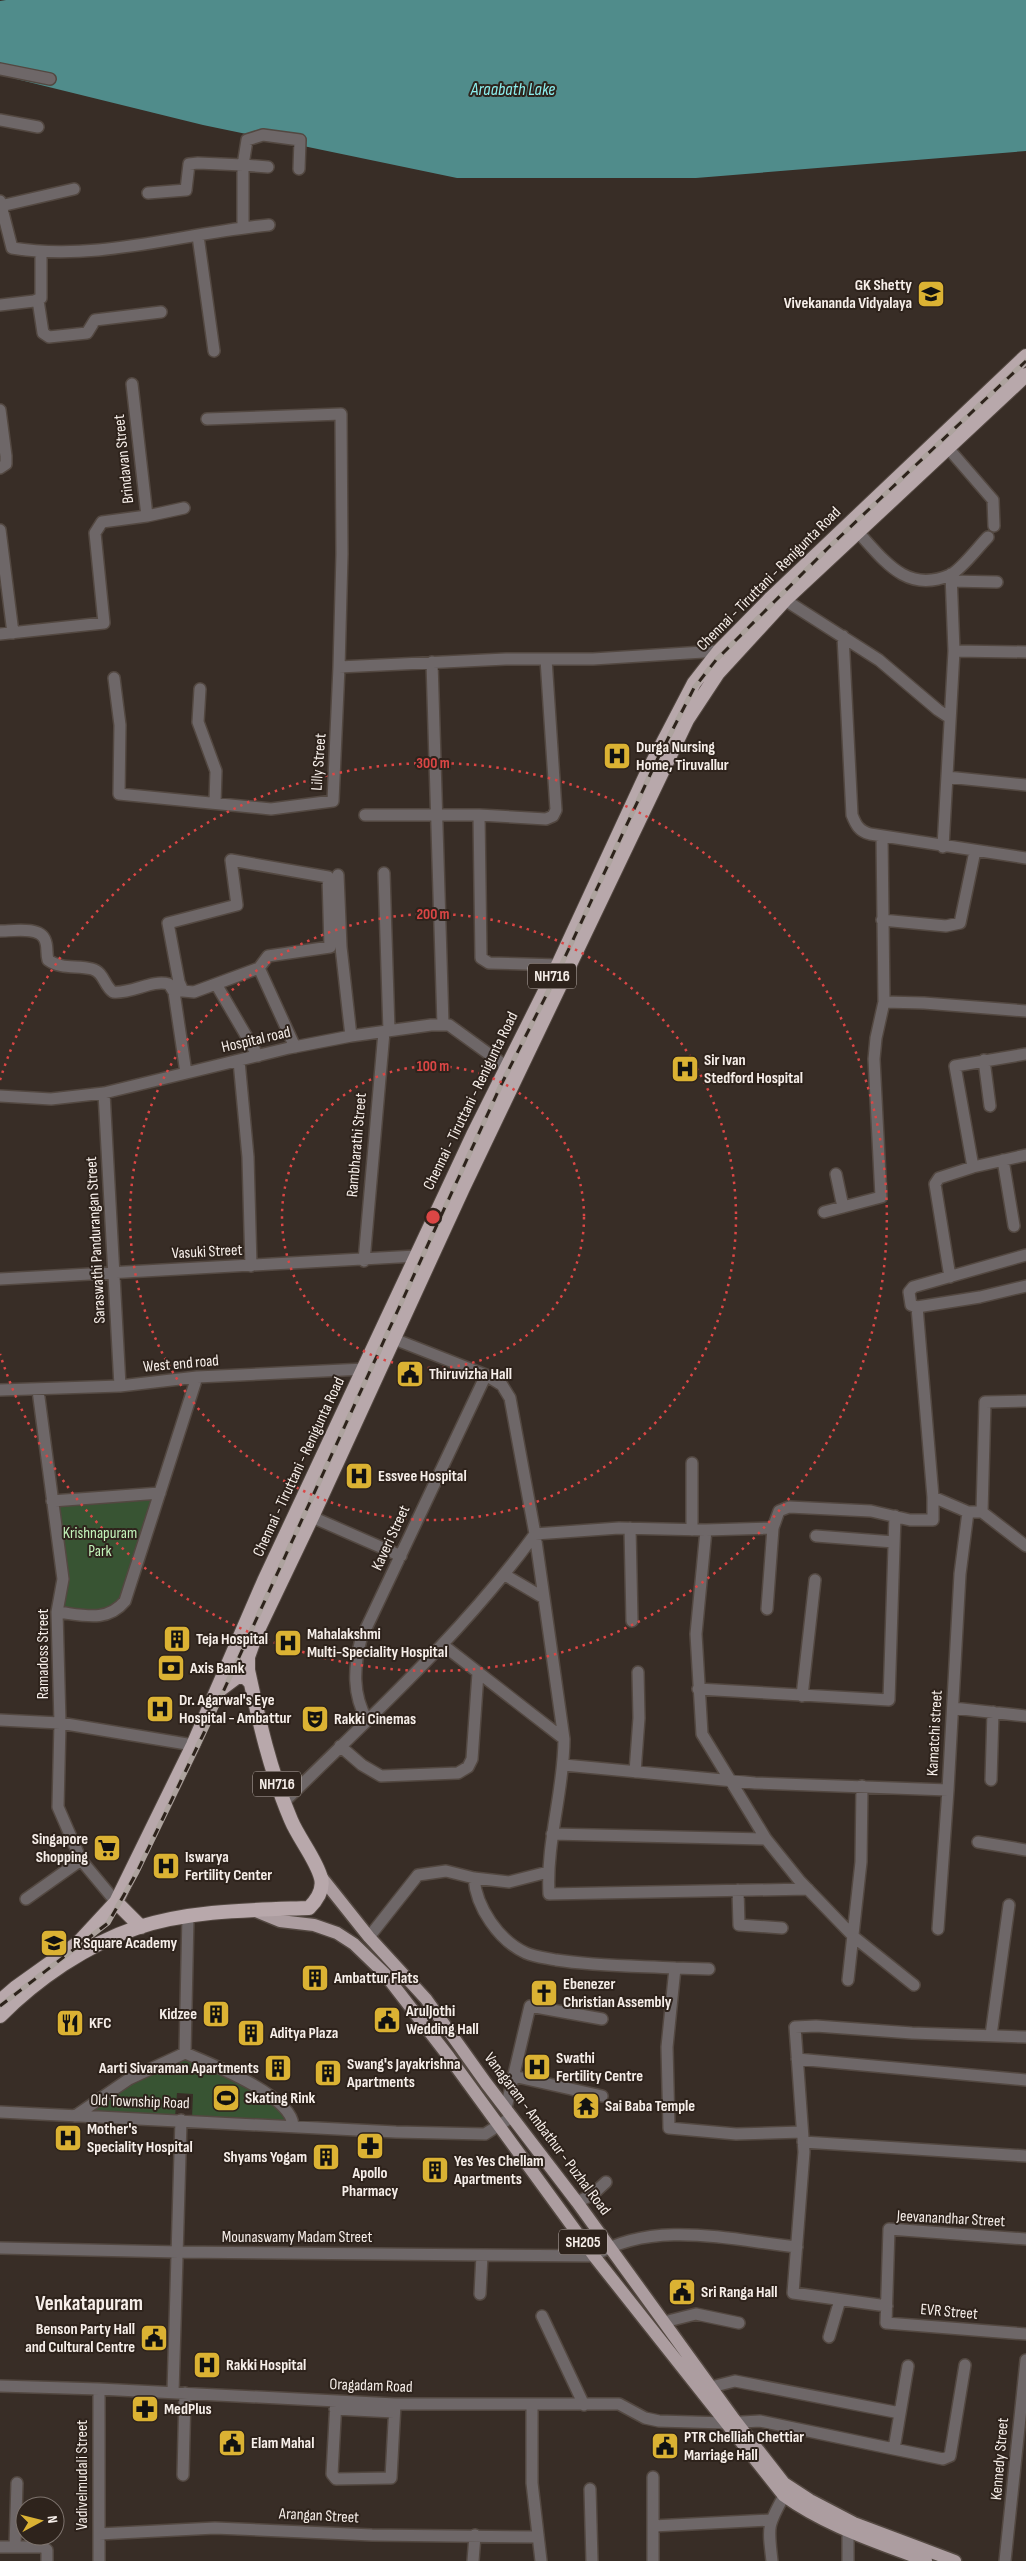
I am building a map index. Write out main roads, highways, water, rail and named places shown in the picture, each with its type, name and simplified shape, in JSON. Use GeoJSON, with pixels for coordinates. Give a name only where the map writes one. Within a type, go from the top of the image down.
{"type":"FeatureCollection","features":[{"type":"Feature","properties":{"kind":"highway","name":"Chennai - Tiruttani - Renigunta Road"},"geometry":{"type":"LineString","coordinates":[[250,1682],[248,1657],[257,1632],[378,1376],[463,1188],[687,720],[718,673],[724,655],[824,546],[1026,356]]}},
{"type":"Feature","properties":{"kind":"highway","name":"Chennai - Tiruttani - Renigunta Road"},"geometry":{"type":"LineString","coordinates":[[0,2001],[78,1943],[116,1902],[193,1745],[264,1581],[365,1369],[416,1256],[558,965],[650,769],[694,683],[1026,375]]}},
{"type":"Feature","properties":{"kind":"highway"},"geometry":{"type":"LineString","coordinates":[[217,1693],[237,1677],[245,1677],[250,1682]]}},
{"type":"Feature","properties":{"kind":"highway","name":"Vanagaram - Ambathur - Puzhal Road"},"geometry":{"type":"LineString","coordinates":[[250,1682],[264,1746],[291,1822],[322,1878]]}},
{"type":"Feature","properties":{"kind":"highway"},"geometry":{"type":"LineString","coordinates":[[0,2016],[19,1996],[82,1953],[141,1927],[188,1916],[309,1908],[316,1901],[320,1892],[322,1878]]}},
{"type":"Feature","properties":{"kind":"highway"},"geometry":{"type":"LineString","coordinates":[[116,1902],[141,1927]]}},
{"type":"Feature","properties":{"kind":"main road","name":"Vanagaram - Ambathur - Puzhal Road"},"geometry":{"type":"LineString","coordinates":[[322,1878],[369,1937],[426,1999],[578,2202],[711,2387],[784,2483],[810,2500],[854,2523],[955,2561]]}},
{"type":"Feature","properties":{"kind":"main road","name":"Vanagaram - Ambathur - Puzhal Road"},"geometry":{"type":"LineString","coordinates":[[256,1911],[280,1921],[322,1928],[337,1933],[354,1944],[384,1973],[418,2016],[594,2256],[784,2496],[799,2507],[848,2532],[926,2561]]}},
{"type":"Feature","properties":{"kind":"water","name":"Araabath Lake"},"geometry":{"type":"Polygon","coordinates":[[[1026,0],[1026,151],[696,178],[457,178],[203,125],[0,75],[0,1],[1026,0]]]}},
{"type":"Feature","properties":{"kind":"railway"},"geometry":{"type":"LineString","coordinates":[[0,2006],[108,1923],[137,1872],[212,1716],[501,1085],[558,972],[657,760],[694,688],[716,660],[828,548],[1026,361]]}},
{"type":"Feature","properties":{"kind":"place","name":"GK Shetty Vivekananda Vidyalaya"},"geometry":{"type":"Point","coordinates":[931,294]}},
{"type":"Feature","properties":{"kind":"place","name":"Durga Nursing Home, Tiruvallur"},"geometry":{"type":"Point","coordinates":[617,756]}},
{"type":"Feature","properties":{"kind":"place","name":"Sir Ivan Stedford Hospital"},"geometry":{"type":"Point","coordinates":[685,1069]}},
{"type":"Feature","properties":{"kind":"place","name":"Thiruvizha Hall"},"geometry":{"type":"Point","coordinates":[410,1374]}},
{"type":"Feature","properties":{"kind":"place","name":"Essvee Hospital"},"geometry":{"type":"Point","coordinates":[359,1476]}},
{"type":"Feature","properties":{"kind":"place","name":"Teja Hospital"},"geometry":{"type":"Point","coordinates":[177,1639]}},
{"type":"Feature","properties":{"kind":"place","name":"Mahalakshmi Multi-Speciality Hospital"},"geometry":{"type":"Point","coordinates":[288,1643]}},
{"type":"Feature","properties":{"kind":"place","name":"Axis Bank"},"geometry":{"type":"Point","coordinates":[171,1668]}},
{"type":"Feature","properties":{"kind":"place","name":"Dr. Agarwal's Eye Hospital - Ambattur"},"geometry":{"type":"Point","coordinates":[160,1709]}},
{"type":"Feature","properties":{"kind":"place","name":"Rakki Cinemas"},"geometry":{"type":"Point","coordinates":[315,1719]}},
{"type":"Feature","properties":{"kind":"place","name":"Singapore Shopping"},"geometry":{"type":"Point","coordinates":[107,1848]}},
{"type":"Feature","properties":{"kind":"place","name":"Iswarya Fertility Center"},"geometry":{"type":"Point","coordinates":[166,1866]}},
{"type":"Feature","properties":{"kind":"place","name":"R Square Academy"},"geometry":{"type":"Point","coordinates":[54,1943]}},
{"type":"Feature","properties":{"kind":"place","name":"Ambattur Flats"},"geometry":{"type":"Point","coordinates":[315,1978]}},
{"type":"Feature","properties":{"kind":"place","name":"Ebenezer Christian Assembly"},"geometry":{"type":"Point","coordinates":[544,1993]}},
{"type":"Feature","properties":{"kind":"place","name":"Kidzee"},"geometry":{"type":"Point","coordinates":[216,2014]}},
{"type":"Feature","properties":{"kind":"place","name":"ArulJothi Wedding Hall"},"geometry":{"type":"Point","coordinates":[387,2020]}},
{"type":"Feature","properties":{"kind":"place","name":"KFC"},"geometry":{"type":"Point","coordinates":[70,2023]}},
{"type":"Feature","properties":{"kind":"place","name":"Aditya Plaza"},"geometry":{"type":"Point","coordinates":[251,2033]}},
{"type":"Feature","properties":{"kind":"place","name":"Swathi Fertility Centre"},"geometry":{"type":"Point","coordinates":[537,2067]}},
{"type":"Feature","properties":{"kind":"place","name":"Aarti Sivaraman Apartments"},"geometry":{"type":"Point","coordinates":[278,2068]}},
{"type":"Feature","properties":{"kind":"place","name":"Swang's Jayakrishna Apartments"},"geometry":{"type":"Point","coordinates":[328,2073]}},
{"type":"Feature","properties":{"kind":"place","name":"Skating Rink"},"geometry":{"type":"Point","coordinates":[226,2098]}},
{"type":"Feature","properties":{"kind":"place","name":"Sai Baba Temple"},"geometry":{"type":"Point","coordinates":[586,2106]}},
{"type":"Feature","properties":{"kind":"place","name":"Mother's Speciality Hospital"},"geometry":{"type":"Point","coordinates":[68,2138]}},
{"type":"Feature","properties":{"kind":"place","name":"Apollo Pharmacy"},"geometry":{"type":"Point","coordinates":[370,2146]}},
{"type":"Feature","properties":{"kind":"place","name":"Shyams Yogam"},"geometry":{"type":"Point","coordinates":[326,2157]}},
{"type":"Feature","properties":{"kind":"place","name":"Yes Yes Chellam Apartments"},"geometry":{"type":"Point","coordinates":[435,2170]}},
{"type":"Feature","properties":{"kind":"place","name":"Sri Ranga Hall"},"geometry":{"type":"Point","coordinates":[682,2292]}},
{"type":"Feature","properties":{"kind":"place","name":"Benson Party Hall and Cultural Centre"},"geometry":{"type":"Point","coordinates":[154,2338]}},
{"type":"Feature","properties":{"kind":"place","name":"Rakki Hospital"},"geometry":{"type":"Point","coordinates":[207,2365]}},
{"type":"Feature","properties":{"kind":"place","name":"MedPlus"},"geometry":{"type":"Point","coordinates":[145,2409]}},
{"type":"Feature","properties":{"kind":"place","name":"Elam Mahal"},"geometry":{"type":"Point","coordinates":[232,2443]}},
{"type":"Feature","properties":{"kind":"place","name":"PTR Chelliah Chettiar Marriage Hall"},"geometry":{"type":"Point","coordinates":[665,2446]}},
{"type":"Feature","properties":{"kind":"district","name":"Venkatapuram"},"geometry":{"type":"Point","coordinates":[89,2303]}},
{"type":"Feature","properties":{"kind":"park label","name":"Krishnapuram Park"},"geometry":{"type":"Point","coordinates":[100,1542]}}]}
